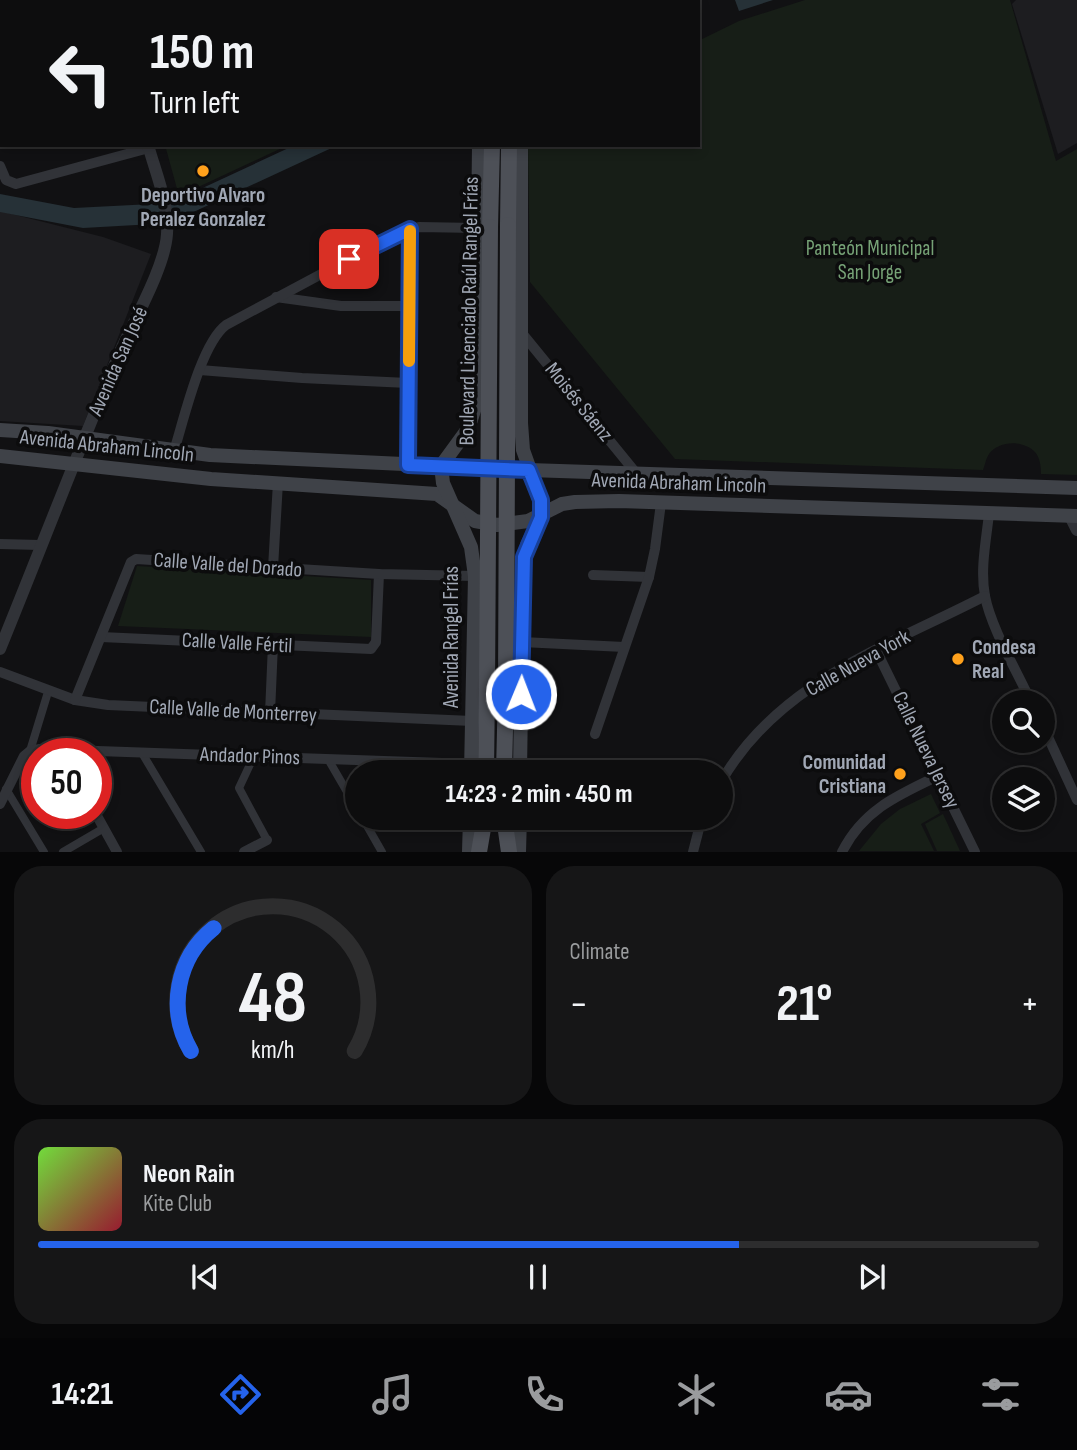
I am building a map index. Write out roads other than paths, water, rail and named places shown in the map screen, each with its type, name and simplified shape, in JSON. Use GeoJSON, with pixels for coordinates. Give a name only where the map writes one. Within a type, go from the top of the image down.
{"type":"FeatureCollection","features":[{"type":"Feature","properties":{"kind":"main road"},"geometry":{"type":"LineString","coordinates":[[441,466],[468,429],[476,404],[476,339],[483,227],[479,147]]}},
{"type":"Feature","properties":{"kind":"main road","name":"Boulevard Licenciado Raúl Rangel Frías"},"geometry":{"type":"LineString","coordinates":[[486,760],[483,227],[492,147]]}},
{"type":"Feature","properties":{"kind":"main road","name":"Boulevard Licenciado Raúl Rangel Frías"},"geometry":{"type":"LineString","coordinates":[[504,760],[509,147]]}},
{"type":"Feature","properties":{"kind":"main road"},"geometry":{"type":"LineString","coordinates":[[520,760],[524,557],[541,517],[541,500],[523,450],[521,423],[521,147]]}},
{"type":"Feature","properties":{"kind":"main road"},"geometry":{"type":"LineString","coordinates":[[476,339],[496,325],[511,326],[521,337]]}},
{"type":"Feature","properties":{"kind":"main road"},"geometry":{"type":"LineString","coordinates":[[476,339],[482,352],[498,356],[514,350],[521,337]]}},
{"type":"Feature","properties":{"kind":"main road"},"geometry":{"type":"LineString","coordinates":[[0,430],[210,455],[529,470],[1077,488]]}},
{"type":"Feature","properties":{"kind":"main road","name":"Avenida Abraham Lincoln"},"geometry":{"type":"LineString","coordinates":[[0,456],[211,479],[437,494],[475,520],[497,525],[541,517],[555,507],[575,502],[989,514],[1075,521]]}},
{"type":"Feature","properties":{"kind":"main road","name":"Avenida Rangel Frías"},"geometry":{"type":"LineString","coordinates":[[441,466],[443,483],[451,505],[471,547],[475,581],[471,760]]}},
{"type":"Feature","properties":{"kind":"main road"},"geometry":{"type":"LineString","coordinates":[[475,581],[488,597],[512,595],[522,589]]}},
{"type":"Feature","properties":{"kind":"main road"},"geometry":{"type":"LineString","coordinates":[[474,624],[485,606],[491,602],[507,603],[522,621]]}},
{"type":"Feature","properties":{"kind":"main road"},"geometry":{"type":"LineString","coordinates":[[469,852],[470,830]]}},
{"type":"Feature","properties":{"kind":"main road"},"geometry":{"type":"LineString","coordinates":[[479,852],[483,830]]}},
{"type":"Feature","properties":{"kind":"main road"},"geometry":{"type":"LineString","coordinates":[[485,830],[485,852]]}},
{"type":"Feature","properties":{"kind":"main road"},"geometry":{"type":"LineString","coordinates":[[503,852],[504,830]]}},
{"type":"Feature","properties":{"kind":"main road"},"geometry":{"type":"LineString","coordinates":[[506,830],[509,852]]}},
{"type":"Feature","properties":{"kind":"main road"},"geometry":{"type":"LineString","coordinates":[[519,852],[520,830]]}},
{"type":"Feature","properties":{"kind":"street"},"geometry":{"type":"LineString","coordinates":[[0,166],[6,180],[16,184],[145,147]]}},
{"type":"Feature","properties":{"kind":"street","name":"Avenida San José"},"geometry":{"type":"LineString","coordinates":[[0,649],[4,630],[159,263],[167,234],[165,203],[148,147]]}},
{"type":"Feature","properties":{"kind":"street"},"geometry":{"type":"LineString","coordinates":[[174,451],[200,370],[221,329],[410,229],[432,226],[483,227]]}},
{"type":"Feature","properties":{"kind":"street"},"geometry":{"type":"LineString","coordinates":[[408,465],[410,229]]}},
{"type":"Feature","properties":{"kind":"street"},"geometry":{"type":"LineString","coordinates":[[276,298],[341,306],[409,306]]}},
{"type":"Feature","properties":{"kind":"street","name":"Moisés Sáenz"},"geometry":{"type":"LineString","coordinates":[[521,337],[636,473]]}},
{"type":"Feature","properties":{"kind":"street"},"geometry":{"type":"LineString","coordinates":[[200,370],[302,379],[408,383]]}},
{"type":"Feature","properties":{"kind":"street"},"geometry":{"type":"LineString","coordinates":[[273,568],[278,482]]}},
{"type":"Feature","properties":{"kind":"street"},"geometry":{"type":"LineString","coordinates":[[595,734],[649,577],[662,503]]}},
{"type":"Feature","properties":{"kind":"street"},"geometry":{"type":"LineString","coordinates":[[989,514],[984,554],[985,596],[1025,690]]}},
{"type":"Feature","properties":{"kind":"street"},"geometry":{"type":"LineString","coordinates":[[0,544],[40,545]]}},
{"type":"Feature","properties":{"kind":"street","name":"Calle Valle del Dorado"},"geometry":{"type":"LineString","coordinates":[[75,700],[131,562],[136,559],[475,581]]}},
{"type":"Feature","properties":{"kind":"street","name":"Calle Valle Fértil"},"geometry":{"type":"LineString","coordinates":[[101,637],[367,650],[373,647],[379,574]]}},
{"type":"Feature","properties":{"kind":"street"},"geometry":{"type":"LineString","coordinates":[[593,575],[649,577]]}},
{"type":"Feature","properties":{"kind":"street","name":"Calle Nueva York"},"geometry":{"type":"LineString","coordinates":[[733,765],[758,730],[814,685],[876,650],[985,596]]}},
{"type":"Feature","properties":{"kind":"street"},"geometry":{"type":"LineString","coordinates":[[522,642],[624,648]]}},
{"type":"Feature","properties":{"kind":"street"},"geometry":{"type":"LineString","coordinates":[[270,713],[273,644]]}},
{"type":"Feature","properties":{"kind":"street","name":"Calle Nueva Jersey"},"geometry":{"type":"LineString","coordinates":[[876,650],[975,852]]}},
{"type":"Feature","properties":{"kind":"street","name":"Calle Valle de Monterrey"},"geometry":{"type":"LineString","coordinates":[[0,672],[48,692],[75,700],[108,705],[472,721]]}},
{"type":"Feature","properties":{"kind":"street"},"geometry":{"type":"LineString","coordinates":[[34,738],[48,692]]}},
{"type":"Feature","properties":{"kind":"street"},"geometry":{"type":"LineString","coordinates":[[1055,752],[1077,800]]}},
{"type":"Feature","properties":{"kind":"street","name":"Andador Pinos"},"geometry":{"type":"LineString","coordinates":[[112,753],[357,760]]}},
{"type":"Feature","properties":{"kind":"street"},"geometry":{"type":"LineString","coordinates":[[142,753],[201,852]]}},
{"type":"Feature","properties":{"kind":"street"},"geometry":{"type":"LineString","coordinates":[[244,852],[267,840],[239,788],[254,756]]}},
{"type":"Feature","properties":{"kind":"street"},"geometry":{"type":"LineString","coordinates":[[328,758],[345,787]]}},
{"type":"Feature","properties":{"kind":"street"},"geometry":{"type":"LineString","coordinates":[[0,804],[21,762]]}},
{"type":"Feature","properties":{"kind":"street"},"geometry":{"type":"LineString","coordinates":[[842,852],[851,834],[877,807],[938,776]]}},
{"type":"Feature","properties":{"kind":"street"},"geometry":{"type":"LineString","coordinates":[[6,789],[44,852]]}},
{"type":"Feature","properties":{"kind":"street"},"geometry":{"type":"LineString","coordinates":[[63,852],[102,829]]}},
{"type":"Feature","properties":{"kind":"street"},"geometry":{"type":"LineString","coordinates":[[105,829],[117,852]]}},
{"type":"Feature","properties":{"kind":"street"},"geometry":{"type":"LineString","coordinates":[[369,830],[382,852]]}},
{"type":"Feature","properties":{"kind":"street"},"geometry":{"type":"LineString","coordinates":[[693,852],[699,830]]}},
{"type":"Feature","properties":{"kind":"place","name":"Deportivo Alvaro Peralez Gonzalez"},"geometry":{"type":"Point","coordinates":[203,171]}},
{"type":"Feature","properties":{"kind":"place","name":"Condesa Real"},"geometry":{"type":"Point","coordinates":[958,659]}},
{"type":"Feature","properties":{"kind":"place","name":"Comunidad Cristiana"},"geometry":{"type":"Point","coordinates":[900,774]}},
{"type":"Feature","properties":{"kind":"park label","name":"Panteón Municipal San Jorge"},"geometry":{"type":"Point","coordinates":[870,260]}}]}
